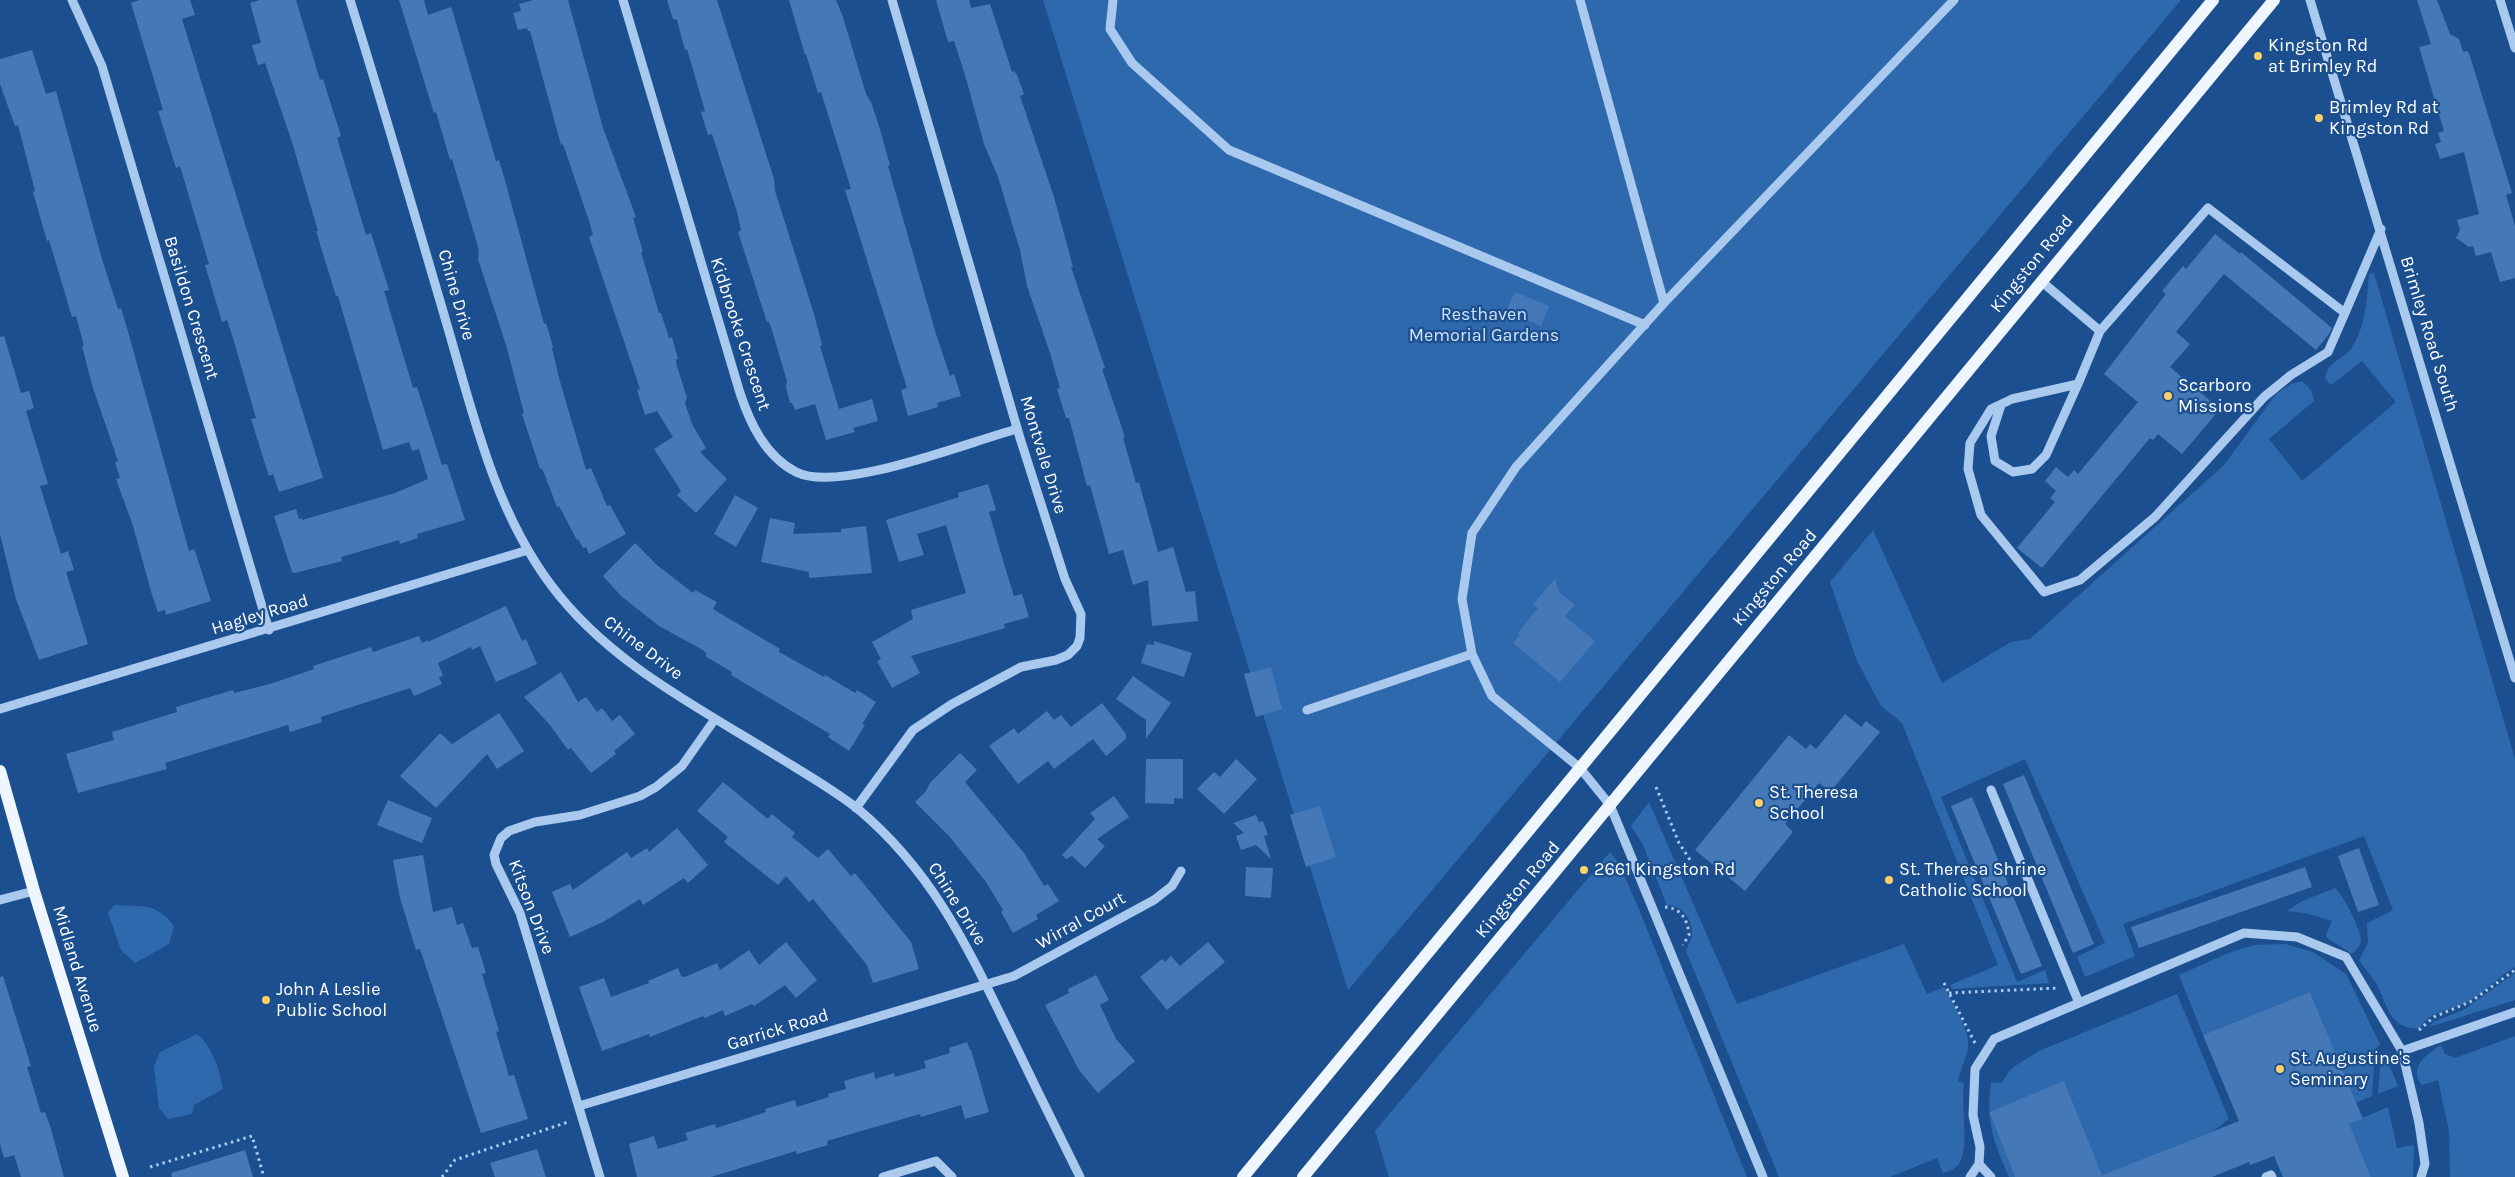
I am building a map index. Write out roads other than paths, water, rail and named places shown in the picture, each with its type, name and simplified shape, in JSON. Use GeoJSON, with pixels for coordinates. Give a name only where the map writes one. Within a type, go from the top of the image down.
{"type":"FeatureCollection","features":[{"type":"Feature","properties":{"kind":"main road","name":"Kingston Road"},"geometry":{"type":"LineString","coordinates":[[1243,1177],[2213,0]]}},
{"type":"Feature","properties":{"kind":"main road","name":"Kingston Road"},"geometry":{"type":"LineString","coordinates":[[1303,1177],[2274,0]]}},
{"type":"Feature","properties":{"kind":"main road","name":"Midland Avenue"},"geometry":{"type":"LineString","coordinates":[[0,771],[34,891],[123,1177]]}},
{"type":"Feature","properties":{"kind":"street","name":"Basildon Crescent"},"geometry":{"type":"LineString","coordinates":[[72,0],[102,66],[269,630]]}},
{"type":"Feature","properties":{"kind":"street","name":"Chine Drive"},"geometry":{"type":"LineString","coordinates":[[350,0],[479,433],[514,526],[528,550],[551,585],[603,642],[652,678],[856,808],[886,834],[929,884],[959,931],[1080,1177]]}},
{"type":"Feature","properties":{"kind":"street","name":"Kidbrooke Crescent"},"geometry":{"type":"LineString","coordinates":[[623,0],[740,393],[748,417],[759,437],[774,455],[796,472],[816,478],[838,478],[873,472],[1017,429]]}},
{"type":"Feature","properties":{"kind":"street","name":"Montvale Drive"},"geometry":{"type":"LineString","coordinates":[[856,808],[913,730],[952,704],[1021,667],[1056,660],[1068,655],[1077,646],[1080,638],[1081,614],[1066,579],[1017,429],[892,0]]}},
{"type":"Feature","properties":{"kind":"street"},"geometry":{"type":"LineString","coordinates":[[1113,0],[1110,29],[1132,63],[1229,150],[1645,326]]}},
{"type":"Feature","properties":{"kind":"street"},"geometry":{"type":"LineString","coordinates":[[1580,0],[1664,303]]}},
{"type":"Feature","properties":{"kind":"street"},"geometry":{"type":"LineString","coordinates":[[1762,1177],[1610,805],[1580,768],[1492,696],[1472,654],[1462,599],[1472,532],[1516,467],[1664,303],[1954,0]]}},
{"type":"Feature","properties":{"kind":"street","name":"Brimley Road South"},"geometry":{"type":"LineString","coordinates":[[2310,0],[2381,229],[2515,678]]}},
{"type":"Feature","properties":{"kind":"street"},"geometry":{"type":"LineString","coordinates":[[2500,0],[2515,48]]}},
{"type":"Feature","properties":{"kind":"street"},"geometry":{"type":"LineString","coordinates":[[2001,405],[1991,436],[1995,461],[2013,472],[2032,469],[2046,455],[2100,331],[2208,208],[2345,313]]}},
{"type":"Feature","properties":{"kind":"street"},"geometry":{"type":"LineString","coordinates":[[2078,384],[2012,399],[1991,410],[1970,443],[1968,469],[1980,515],[2044,592],[2080,580],[2155,517],[2264,397],[2291,375],[2328,352],[2381,229]]}},
{"type":"Feature","properties":{"kind":"street"},"geometry":{"type":"LineString","coordinates":[[2041,281],[2100,331]]}},
{"type":"Feature","properties":{"kind":"street","name":"Hagley Road"},"geometry":{"type":"LineString","coordinates":[[0,709],[269,630],[528,550]]}},
{"type":"Feature","properties":{"kind":"street"},"geometry":{"type":"LineString","coordinates":[[1308,710],[1472,654]]}},
{"type":"Feature","properties":{"kind":"street","name":"Kitson Drive"},"geometry":{"type":"LineString","coordinates":[[600,1177],[520,914],[496,864],[494,854],[501,838],[509,831],[535,822],[580,816],[640,796],[656,787],[682,766],[715,719]]}},
{"type":"Feature","properties":{"kind":"street"},"geometry":{"type":"LineString","coordinates":[[1991,790],[2080,1003]]}},
{"type":"Feature","properties":{"kind":"street","name":"Wirral Court"},"geometry":{"type":"LineString","coordinates":[[986,984],[1014,976],[1154,900],[1172,886],[1181,871]]}},
{"type":"Feature","properties":{"kind":"street"},"geometry":{"type":"LineString","coordinates":[[0,900],[34,891]]}},
{"type":"Feature","properties":{"kind":"street"},"geometry":{"type":"LineString","coordinates":[[1970,1177],[1979,1164],[1980,1147],[1973,1115],[1975,1069],[1994,1039],[2244,933],[2297,937],[2346,957],[2402,1051],[2425,1164],[2421,1177]]}},
{"type":"Feature","properties":{"kind":"street","name":"Garrick Road"},"geometry":{"type":"LineString","coordinates":[[579,1106],[986,984]]}},
{"type":"Feature","properties":{"kind":"street"},"geometry":{"type":"LineString","coordinates":[[2402,1051],[2515,1012]]}},
{"type":"Feature","properties":{"kind":"street"},"geometry":{"type":"LineString","coordinates":[[883,1177],[936,1161],[952,1177]]}},
{"type":"Feature","properties":{"kind":"street"},"geometry":{"type":"LineString","coordinates":[[1979,1164],[1991,1177]]}},
{"type":"Feature","properties":{"kind":"street"},"geometry":{"type":"LineString","coordinates":[[2266,1177],[2271,1175],[2272,1177]]}},
{"type":"Feature","properties":{"kind":"place","name":"Kingston Rd at Brimley Rd"},"geometry":{"type":"Point","coordinates":[2258,56]}},
{"type":"Feature","properties":{"kind":"place","name":"Brimley Rd at Kingston Rd"},"geometry":{"type":"Point","coordinates":[2319,118]}},
{"type":"Feature","properties":{"kind":"place","name":"Scarboro Missions"},"geometry":{"type":"Point","coordinates":[2168,396]}},
{"type":"Feature","properties":{"kind":"place","name":"St. Theresa School"},"geometry":{"type":"Point","coordinates":[1759,803]}},
{"type":"Feature","properties":{"kind":"place","name":"2661 Kingston Rd"},"geometry":{"type":"Point","coordinates":[1584,870]}},
{"type":"Feature","properties":{"kind":"place","name":"St. Theresa Shrine Catholic School"},"geometry":{"type":"Point","coordinates":[1889,880]}},
{"type":"Feature","properties":{"kind":"place","name":"John A Leslie Public School"},"geometry":{"type":"Point","coordinates":[266,1000]}},
{"type":"Feature","properties":{"kind":"place","name":"St. Augustine's Seminary"},"geometry":{"type":"Point","coordinates":[2280,1069]}},
{"type":"Feature","properties":{"kind":"park label","name":"Resthaven Memorial Gardens"},"geometry":{"type":"Point","coordinates":[1484,325]}}]}
